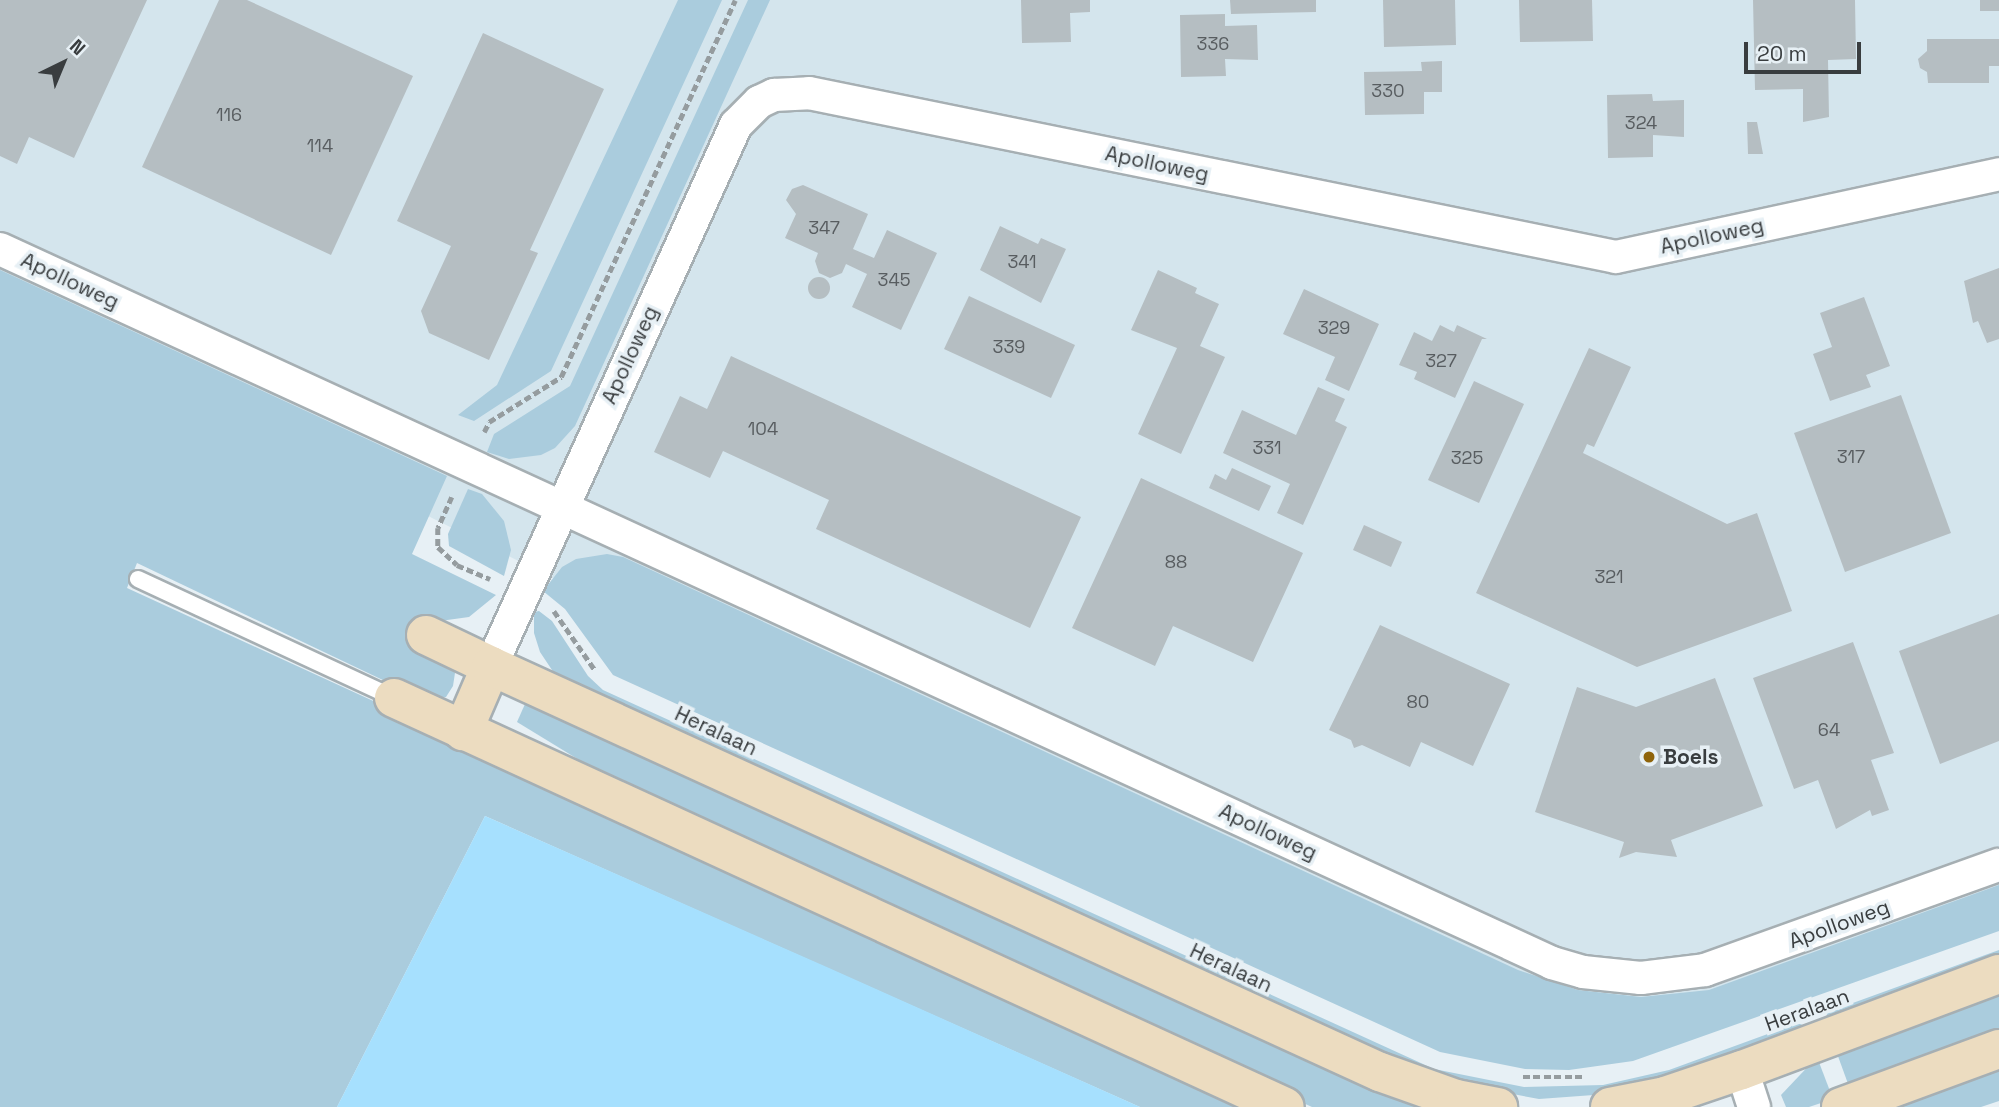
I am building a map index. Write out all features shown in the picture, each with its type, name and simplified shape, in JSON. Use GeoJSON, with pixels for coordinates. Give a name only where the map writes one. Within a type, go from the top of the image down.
{"type":"FeatureCollection","features":[{"type":"Feature","properties":{"kind":"street","name":"Apolloweg"},"geometry":{"type":"LineString","coordinates":[[560,507],[736,125],[759,102],[789,92],[1616,257],[1999,174]]}},
{"type":"Feature","properties":{"kind":"street","name":"Apolloweg"},"geometry":{"type":"LineString","coordinates":[[0,248],[1492,935],[1583,972],[1641,978],[1705,970],[1999,865]]}},
{"type":"Feature","properties":{"kind":"street"},"geometry":{"type":"LineString","coordinates":[[463,730],[560,507]]}},
{"type":"Feature","properties":{"kind":"street","name":"Heralaan"},"geometry":{"type":"LineString","coordinates":[[426,635],[1380,1072],[1444,1095],[1506,1092]]}},
{"type":"Feature","properties":{"kind":"street"},"geometry":{"type":"LineString","coordinates":[[394,698],[1285,1107]]}},
{"type":"Feature","properties":{"kind":"street","name":"Heralaan"},"geometry":{"type":"LineString","coordinates":[[1601,1092],[1665,1096],[1999,974]]}},
{"type":"Feature","properties":{"kind":"street"},"geometry":{"type":"LineString","coordinates":[[1842,1107],[1999,1049]]}},
{"type":"Feature","properties":{"kind":"street"},"geometry":{"type":"LineString","coordinates":[[1742,1070],[1754,1107]]}},
{"type":"Feature","properties":{"kind":"lane"},"geometry":{"type":"LineString","coordinates":[[138,579],[394,698]]}},
{"type":"Feature","properties":{"kind":"path"},"geometry":{"type":"LineString","coordinates":[[601,677],[558,615],[522,592],[446,557],[438,547],[438,528],[489,422],[561,377],[735,0]]}},
{"type":"Feature","properties":{"kind":"path"},"geometry":{"type":"LineString","coordinates":[[1506,1092],[1601,1092]]}},
{"type":"Feature","properties":{"kind":"shaded area"},"geometry":{"type":"Polygon","coordinates":[[[0,0],[1999,0],[1999,895],[1669,1013],[1608,1013],[633,618],[0,303],[0,0]]]}},
{"type":"Feature","properties":{"kind":"shaded area"},"geometry":{"type":"Polygon","coordinates":[[[678,0],[722,0],[551,371],[474,421],[458,415],[497,385],[678,0]]]}},
{"type":"Feature","properties":{"kind":"shaded area"},"geometry":{"type":"Polygon","coordinates":[[[748,0],[770,0],[575,426],[555,448],[541,455],[509,459],[487,452],[494,434],[570,386],[748,0]]]}},
{"type":"Feature","properties":{"kind":"shaded area"},"geometry":{"type":"Polygon","coordinates":[[[0,270],[447,476],[412,554],[496,595],[469,617],[440,621],[455,673],[453,686],[446,697],[427,701],[137,563],[127,588],[1258,1107],[1140,1107],[485,816],[337,1107],[0,1107],[0,270]]]}},
{"type":"Feature","properties":{"kind":"shaded area"},"geometry":{"type":"Polygon","coordinates":[[[468,489],[482,494],[504,521],[511,550],[504,576],[449,546],[448,534],[468,489]]]}},
{"type":"Feature","properties":{"kind":"shaded area"},"geometry":{"type":"Polygon","coordinates":[[[607,554],[623,557],[1518,970],[1578,990],[1641,997],[1709,990],[1999,885],[1999,931],[1633,1061],[1569,1070],[1525,1069],[1440,1052],[613,675],[565,609],[543,591],[562,567],[576,559],[607,554]]]}},
{"type":"Feature","properties":{"kind":"shaded area"},"geometry":{"type":"Polygon","coordinates":[[[539,611],[552,621],[588,676],[603,690],[1434,1069],[1524,1087],[1603,1085],[1669,1070],[1798,1023],[1807,1027],[1621,1093],[1539,1099],[1433,1079],[556,676],[540,652],[534,633],[534,612],[539,611]]]}},
{"type":"Feature","properties":{"kind":"shaded area"},"geometry":{"type":"Polygon","coordinates":[[[529,695],[1440,1107],[1312,1107],[648,802],[517,722],[529,695]]]}},
{"type":"Feature","properties":{"kind":"shaded area"},"geometry":{"type":"Polygon","coordinates":[[[485,816],[829,968],[1140,1107],[337,1107],[485,816]]]}},
{"type":"Feature","properties":{"kind":"shaded area"},"geometry":{"type":"Polygon","coordinates":[[[1999,950],[1999,961],[1824,1021],[1828,1012],[1999,950]]]}},
{"type":"Feature","properties":{"kind":"shaded area"},"geometry":{"type":"Polygon","coordinates":[[[1999,988],[1999,1037],[1851,1092],[1835,1048],[1999,988]]]}},
{"type":"Feature","properties":{"kind":"shaded area"},"geometry":{"type":"Polygon","coordinates":[[[1817,1057],[1833,1099],[1809,1107],[1786,1107],[1781,1095],[1817,1057]]]}},
{"type":"Feature","properties":{"kind":"shaded area"},"geometry":{"type":"Polygon","coordinates":[[[1999,1064],[1999,1101],[1981,1107],[1882,1107],[1999,1064]]]}},
{"type":"Feature","properties":{"kind":"building"},"geometry":{"type":"Polygon","coordinates":[[[0,0],[147,0],[74,158],[29,137],[17,164],[0,156],[0,0]]]}},
{"type":"Feature","properties":{"kind":"building"},"geometry":{"type":"Polygon","coordinates":[[[219,0],[247,0],[413,76],[331,255],[142,167],[219,0]]]}},
{"type":"Feature","properties":{"kind":"building"},"geometry":{"type":"Polygon","coordinates":[[[1021,0],[1090,0],[1090,12],[1070,13],[1071,42],[1022,43],[1021,0]]]}},
{"type":"Feature","properties":{"kind":"building"},"geometry":{"type":"Polygon","coordinates":[[[1230,0],[1316,0],[1316,12],[1231,14],[1230,0]]]}},
{"type":"Feature","properties":{"kind":"building"},"geometry":{"type":"Polygon","coordinates":[[[1383,0],[1455,0],[1456,45],[1384,47],[1383,0]]]}},
{"type":"Feature","properties":{"kind":"building"},"geometry":{"type":"Polygon","coordinates":[[[1519,0],[1592,0],[1593,41],[1520,42],[1519,0]]]}},
{"type":"Feature","properties":{"kind":"building"},"geometry":{"type":"Polygon","coordinates":[[[1753,0],[1855,0],[1856,59],[1828,60],[1829,117],[1803,122],[1803,89],[1755,90],[1753,0]]]}},
{"type":"Feature","properties":{"kind":"building"},"geometry":{"type":"Polygon","coordinates":[[[1980,0],[1999,0],[1999,11],[1980,11],[1980,0]]]}},
{"type":"Feature","properties":{"kind":"building"},"geometry":{"type":"Polygon","coordinates":[[[1225,14],[1225,26],[1257,25],[1258,60],[1225,59],[1226,76],[1181,77],[1180,15],[1225,14]]]}},
{"type":"Feature","properties":{"kind":"building"},"geometry":{"type":"Polygon","coordinates":[[[483,33],[604,89],[530,250],[538,253],[489,360],[429,333],[421,311],[451,246],[397,221],[483,33]]]}},
{"type":"Feature","properties":{"kind":"building"},"geometry":{"type":"Polygon","coordinates":[[[1927,39],[1999,39],[1999,66],[1989,66],[1989,83],[1928,83],[1927,72],[1920,68],[1918,59],[1927,51],[1927,39]]]}},
{"type":"Feature","properties":{"kind":"building"},"geometry":{"type":"Polygon","coordinates":[[[1442,61],[1442,92],[1424,92],[1424,114],[1365,115],[1364,72],[1422,71],[1421,62],[1442,61]]]}},
{"type":"Feature","properties":{"kind":"building"},"geometry":{"type":"Polygon","coordinates":[[[1652,94],[1653,101],[1684,100],[1684,137],[1653,135],[1653,157],[1608,158],[1607,95],[1652,94]]]}},
{"type":"Feature","properties":{"kind":"building"},"geometry":{"type":"Polygon","coordinates":[[[1747,122],[1757,122],[1763,154],[1748,154],[1747,122]]]}},
{"type":"Feature","properties":{"kind":"building"},"geometry":{"type":"Polygon","coordinates":[[[803,185],[868,214],[853,249],[874,258],[887,230],[937,253],[901,330],[852,307],[867,274],[846,264],[842,273],[830,278],[819,273],[815,261],[818,253],[785,238],[796,214],[786,200],[792,189],[803,185]]]}},
{"type":"Feature","properties":{"kind":"building"},"geometry":{"type":"Polygon","coordinates":[[[1000,226],[1038,244],[1041,238],[1066,249],[1041,303],[980,270],[1000,226]]]}},
{"type":"Feature","properties":{"kind":"building"},"geometry":{"type":"Polygon","coordinates":[[[1999,268],[1999,339],[1987,343],[1978,321],[1973,323],[1964,281],[1999,268]]]}},
{"type":"Feature","properties":{"kind":"building"},"geometry":{"type":"Polygon","coordinates":[[[1158,270],[1197,288],[1195,293],[1219,304],[1200,346],[1225,357],[1181,454],[1138,434],[1177,348],[1131,330],[1158,270]]]}},
{"type":"Feature","properties":{"kind":"building"},"geometry":{"type":"Polygon","coordinates":[[[819,277],[827,280],[830,288],[827,296],[819,299],[811,296],[808,288],[811,280],[819,277]]]}},
{"type":"Feature","properties":{"kind":"building"},"geometry":{"type":"Polygon","coordinates":[[[1304,289],[1379,324],[1349,391],[1325,380],[1335,357],[1283,334],[1304,289]]]}},
{"type":"Feature","properties":{"kind":"building"},"geometry":{"type":"Polygon","coordinates":[[[969,296],[1075,345],[1051,398],[944,349],[969,296]]]}},
{"type":"Feature","properties":{"kind":"building"},"geometry":{"type":"Polygon","coordinates":[[[1864,297],[1890,366],[1866,375],[1871,387],[1830,401],[1813,354],[1832,347],[1820,313],[1864,297]]]}},
{"type":"Feature","properties":{"kind":"building"},"geometry":{"type":"Polygon","coordinates":[[[1440,325],[1454,332],[1457,325],[1487,339],[1482,339],[1455,398],[1414,379],[1417,372],[1399,365],[1414,332],[1432,341],[1440,325]]]}},
{"type":"Feature","properties":{"kind":"building"},"geometry":{"type":"Polygon","coordinates":[[[1589,348],[1631,367],[1594,447],[1587,444],[1583,453],[1727,524],[1757,513],[1792,611],[1637,667],[1476,593],[1589,348]]]}},
{"type":"Feature","properties":{"kind":"building"},"geometry":{"type":"Polygon","coordinates":[[[731,356],[1081,517],[1030,628],[816,529],[829,500],[723,451],[710,478],[654,452],[680,396],[707,409],[731,356]]]}},
{"type":"Feature","properties":{"kind":"building"},"geometry":{"type":"Polygon","coordinates":[[[1474,381],[1524,404],[1479,503],[1428,480],[1474,381]]]}},
{"type":"Feature","properties":{"kind":"building"},"geometry":{"type":"Polygon","coordinates":[[[1318,387],[1345,399],[1335,421],[1347,427],[1303,525],[1277,513],[1290,484],[1223,453],[1242,410],[1296,435],[1318,387]]]}},
{"type":"Feature","properties":{"kind":"building"},"geometry":{"type":"Polygon","coordinates":[[[1901,395],[1951,533],[1845,572],[1794,433],[1901,395]]]}},
{"type":"Feature","properties":{"kind":"building"},"geometry":{"type":"Polygon","coordinates":[[[1232,468],[1271,486],[1259,511],[1209,488],[1215,474],[1226,480],[1232,468]]]}},
{"type":"Feature","properties":{"kind":"building"},"geometry":{"type":"Polygon","coordinates":[[[1141,478],[1303,553],[1253,662],[1173,626],[1155,666],[1072,628],[1141,478]]]}},
{"type":"Feature","properties":{"kind":"building"},"geometry":{"type":"Polygon","coordinates":[[[1364,525],[1402,542],[1391,567],[1353,550],[1364,525]]]}},
{"type":"Feature","properties":{"kind":"building"},"geometry":{"type":"Polygon","coordinates":[[[1999,614],[1999,741],[1940,764],[1899,651],[1999,614]]]}},
{"type":"Feature","properties":{"kind":"building"},"geometry":{"type":"Polygon","coordinates":[[[1380,625],[1510,684],[1473,766],[1421,742],[1410,767],[1362,745],[1354,748],[1351,740],[1329,730],[1380,625]]]}},
{"type":"Feature","properties":{"kind":"building"},"geometry":{"type":"Polygon","coordinates":[[[1853,642],[1894,753],[1871,760],[1889,810],[1872,816],[1870,810],[1836,829],[1818,780],[1794,789],[1753,678],[1853,642]]]}},
{"type":"Feature","properties":{"kind":"building","name":"Boels"},"geometry":{"type":"Polygon","coordinates":[[[1715,678],[1763,806],[1671,840],[1677,857],[1636,852],[1619,858],[1624,842],[1535,812],[1577,687],[1636,707],[1715,678]]]}},
{"type":"Feature","properties":{"kind":"place","name":"Boels"},"geometry":{"type":"Point","coordinates":[1649,757]}}]}
